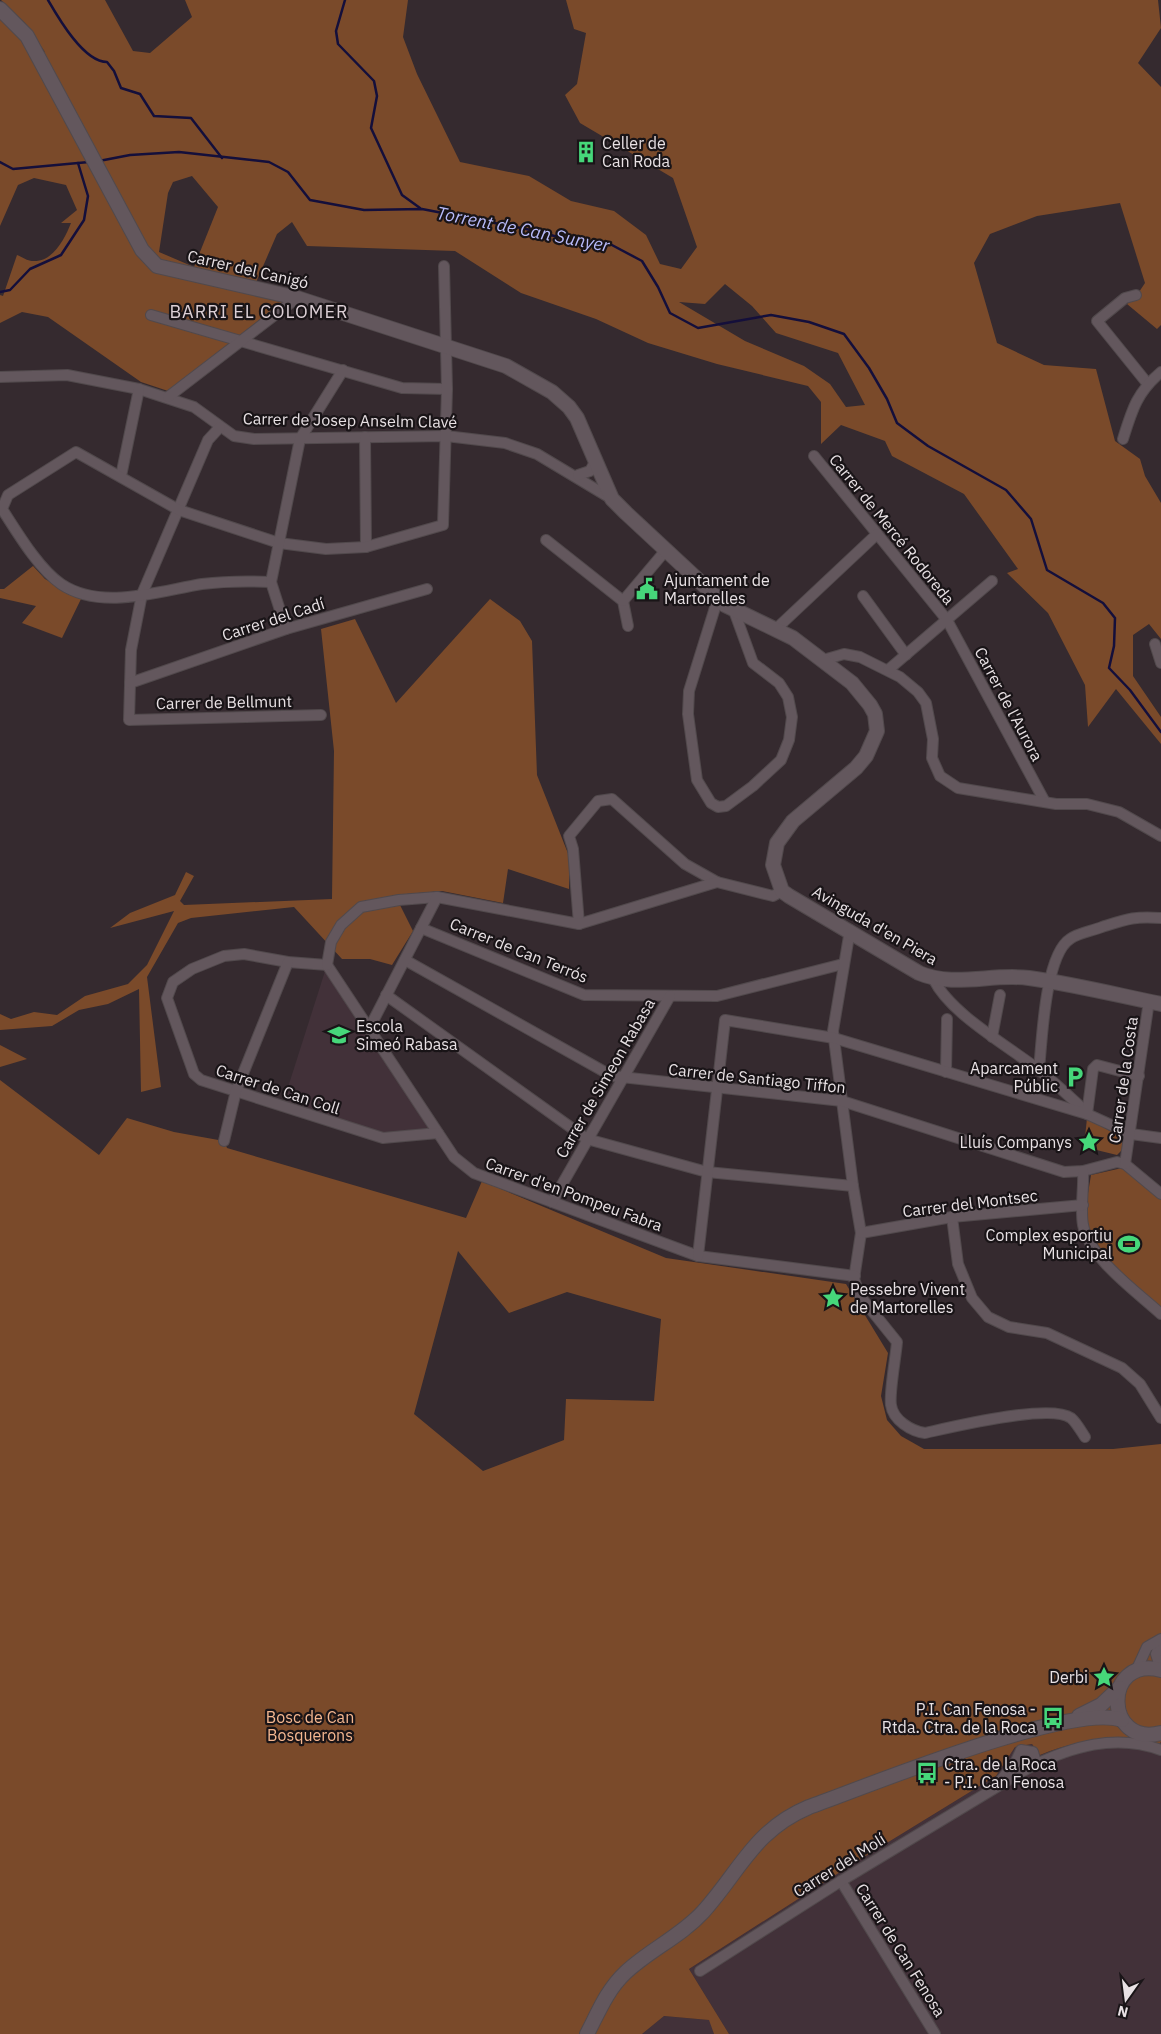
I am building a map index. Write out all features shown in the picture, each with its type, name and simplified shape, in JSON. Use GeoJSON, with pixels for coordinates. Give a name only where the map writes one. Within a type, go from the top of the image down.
{"type":"FeatureCollection","features":[{"type":"Feature","properties":{"kind":"street","name":"Carrer del Canigó"},"geometry":{"type":"LineString","coordinates":[[0,9],[28,36],[142,250],[157,266],[297,298],[506,366],[552,392],[569,407],[596,460],[612,500]]}},
{"type":"Feature","properties":{"kind":"street"},"geometry":{"type":"LineString","coordinates":[[271,582],[233,581],[108,598],[84,593],[61,585],[26,544],[2,509],[8,495],[76,452],[179,510],[279,543],[326,549],[366,548],[443,525],[447,389],[444,266]]}},
{"type":"Feature","properties":{"kind":"street"},"geometry":{"type":"LineString","coordinates":[[1136,295],[1125,298],[1097,321],[1147,383]]}},
{"type":"Feature","properties":{"kind":"street"},"geometry":{"type":"LineString","coordinates":[[168,397],[297,298]]}},
{"type":"Feature","properties":{"kind":"street"},"geometry":{"type":"LineString","coordinates":[[152,315],[402,388],[447,389]]}},
{"type":"Feature","properties":{"kind":"street"},"geometry":{"type":"LineString","coordinates":[[286,629],[271,582],[300,438],[343,370]]}},
{"type":"Feature","properties":{"kind":"street"},"geometry":{"type":"LineString","coordinates":[[1123,439],[1135,402],[1147,383],[1161,372]]}},
{"type":"Feature","properties":{"kind":"street","name":"Carrer de Josep Anselm Clavé"},"geometry":{"type":"LineString","coordinates":[[0,377],[67,375],[139,389],[194,407],[234,436],[254,440],[446,436],[505,443],[536,454],[612,500],[718,598],[733,608],[777,628],[823,660],[852,683],[870,705],[877,731],[866,756],[856,768],[793,822],[777,843],[773,865],[782,891]]}},
{"type":"Feature","properties":{"kind":"street"},"geometry":{"type":"LineString","coordinates":[[121,476],[139,389]]}},
{"type":"Feature","properties":{"kind":"street"},"geometry":{"type":"LineString","coordinates":[[130,683],[132,650],[142,594],[208,440],[220,427]]}},
{"type":"Feature","properties":{"kind":"street"},"geometry":{"type":"LineString","coordinates":[[365,437],[366,548]]}},
{"type":"Feature","properties":{"kind":"street","name":"Carrer de Mercé Rodoreda"},"geometry":{"type":"LineString","coordinates":[[814,456],[947,620]]}},
{"type":"Feature","properties":{"kind":"street"},"geometry":{"type":"LineString","coordinates":[[578,475],[590,471],[596,460]]}},
{"type":"Feature","properties":{"kind":"street","name":"Carrer de Josep Anselm Clavé"},"geometry":{"type":"LineString","coordinates":[[566,471],[604,479]]}},
{"type":"Feature","properties":{"kind":"street"},"geometry":{"type":"LineString","coordinates":[[588,485],[597,485],[604,479]]}},
{"type":"Feature","properties":{"kind":"street"},"geometry":{"type":"LineString","coordinates":[[777,628],[877,534]]}},
{"type":"Feature","properties":{"kind":"street"},"geometry":{"type":"LineString","coordinates":[[546,540],[623,601],[628,626]]}},
{"type":"Feature","properties":{"kind":"street"},"geometry":{"type":"LineString","coordinates":[[623,601],[666,550]]}},
{"type":"Feature","properties":{"kind":"street"},"geometry":{"type":"LineString","coordinates":[[888,670],[992,581]]}},
{"type":"Feature","properties":{"kind":"street","name":"Carrer del Cadí"},"geometry":{"type":"LineString","coordinates":[[130,683],[286,629],[427,588]]}},
{"type":"Feature","properties":{"kind":"street"},"geometry":{"type":"LineString","coordinates":[[863,596],[906,655]]}},
{"type":"Feature","properties":{"kind":"street"},"geometry":{"type":"LineString","coordinates":[[718,598],[689,692],[688,714],[697,780],[711,803],[718,807],[726,806],[753,786],[781,760],[789,740],[792,717],[788,697],[779,682],[753,663],[733,608]]}},
{"type":"Feature","properties":{"kind":"street","name":"Carrer de l'Aurora"},"geometry":{"type":"LineString","coordinates":[[947,620],[1045,802]]}},
{"type":"Feature","properties":{"kind":"street"},"geometry":{"type":"LineString","coordinates":[[1155,644],[1161,663]]}},
{"type":"Feature","properties":{"kind":"street"},"geometry":{"type":"LineString","coordinates":[[823,660],[844,654],[860,657],[888,670],[918,692],[926,703],[934,739],[932,758],[940,776],[958,788],[1045,802],[1087,804],[1119,812],[1161,836]]}},
{"type":"Feature","properties":{"kind":"street","name":"Carrer de Bellmunt"},"geometry":{"type":"LineString","coordinates":[[130,683],[128,720],[321,715]]}},
{"type":"Feature","properties":{"kind":"street"},"geometry":{"type":"LineString","coordinates":[[579,924],[573,849],[569,836],[598,801],[612,799],[685,864],[717,882],[773,896],[782,891]]}},
{"type":"Feature","properties":{"kind":"street"},"geometry":{"type":"LineString","coordinates":[[224,1141],[236,1091],[288,962],[327,965],[331,942],[341,926],[360,907],[399,900],[437,897],[579,924],[717,882]]}},
{"type":"Feature","properties":{"kind":"street","name":"Avinguda d'en Piera"},"geometry":{"type":"LineString","coordinates":[[782,891],[919,973],[934,980],[948,981],[994,976],[1028,977],[1155,1002]]}},
{"type":"Feature","properties":{"kind":"street"},"geometry":{"type":"LineString","coordinates":[[370,1027],[437,897]]}},
{"type":"Feature","properties":{"kind":"street"},"geometry":{"type":"LineString","coordinates":[[1039,1070],[1049,981],[1056,954],[1069,939],[1136,916],[1161,918]]}},
{"type":"Feature","properties":{"kind":"street","name":"Carrer de Can Terrós"},"geometry":{"type":"LineString","coordinates":[[421,928],[584,994],[629,993],[670,996],[717,996],[843,964]]}},
{"type":"Feature","properties":{"kind":"street"},"geometry":{"type":"LineString","coordinates":[[850,930],[843,964],[834,1038],[861,1233],[855,1276],[860,1296],[897,1342],[890,1405],[896,1417],[910,1428],[925,1433],[1025,1414],[1061,1415],[1071,1418],[1085,1437]]}},
{"type":"Feature","properties":{"kind":"street","name":"Carrer de Can Coll"},"geometry":{"type":"LineString","coordinates":[[288,962],[244,954],[224,956],[192,969],[173,982],[167,998],[194,1074],[201,1080],[383,1138],[438,1133]]}},
{"type":"Feature","properties":{"kind":"street","name":"Carrer de Santiago Tiffon"},"geometry":{"type":"LineString","coordinates":[[405,960],[612,1076],[717,1089],[842,1100],[1064,1172],[1083,1171],[1117,1162],[1125,1164]]}},
{"type":"Feature","properties":{"kind":"street","name":"Carrer d'en Pompeu Fabra"},"geometry":{"type":"LineString","coordinates":[[327,965],[370,1027],[454,1157],[474,1173],[698,1256],[855,1276]]}},
{"type":"Feature","properties":{"kind":"street"},"geometry":{"type":"LineString","coordinates":[[934,980],[941,993],[992,1036],[1039,1070],[1087,1114]]}},
{"type":"Feature","properties":{"kind":"street"},"geometry":{"type":"LineString","coordinates":[[386,995],[587,1139],[707,1172],[853,1186]]}},
{"type":"Feature","properties":{"kind":"street"},"geometry":{"type":"LineString","coordinates":[[992,1036],[1000,995]]}},
{"type":"Feature","properties":{"kind":"street","name":"Carrer de Simeon Rabasa"},"geometry":{"type":"LineString","coordinates":[[552,1202],[670,996]]}},
{"type":"Feature","properties":{"kind":"street","name":"Carrer de la Costa"},"geometry":{"type":"LineString","coordinates":[[1125,1164],[1139,1076],[1155,1002]]}},
{"type":"Feature","properties":{"kind":"street"},"geometry":{"type":"LineString","coordinates":[[946,1019],[946,1072]]}},
{"type":"Feature","properties":{"kind":"street"},"geometry":{"type":"LineString","coordinates":[[698,1256],[725,1020],[834,1038],[1087,1114],[1131,1134],[1161,1138]]}},
{"type":"Feature","properties":{"kind":"street"},"geometry":{"type":"LineString","coordinates":[[1087,1114],[1093,1069],[1098,1065],[1139,1076]]}},
{"type":"Feature","properties":{"kind":"street"},"geometry":{"type":"LineString","coordinates":[[1125,1164],[1161,1194]]}},
{"type":"Feature","properties":{"kind":"street"},"geometry":{"type":"LineString","coordinates":[[1083,1171],[1083,1224],[1088,1242],[1107,1264],[1161,1314]]}},
{"type":"Feature","properties":{"kind":"street","name":"Carrer del Montsec"},"geometry":{"type":"LineString","coordinates":[[861,1233],[952,1217],[1083,1205]]}},
{"type":"Feature","properties":{"kind":"street"},"geometry":{"type":"LineString","coordinates":[[952,1217],[958,1264],[972,1298],[988,1317],[1009,1327],[1047,1333],[1122,1368],[1140,1384],[1161,1418]]}},
{"type":"Feature","properties":{"kind":"street"},"geometry":{"type":"LineString","coordinates":[[1136,1671],[1146,1647],[1161,1639]]}},
{"type":"Feature","properties":{"kind":"street"},"geometry":{"type":"LineString","coordinates":[[1067,1721],[1101,1705],[1119,1688],[1127,1677],[1136,1671],[1161,1670],[1156,1654],[1161,1643]]}},
{"type":"Feature","properties":{"kind":"street"},"geometry":{"type":"LineString","coordinates":[[1119,1688],[1117,1701],[1122,1720]]}},
{"type":"Feature","properties":{"kind":"street"},"geometry":{"type":"LineString","coordinates":[[587,2034],[605,1998],[625,1972],[682,1931],[698,1916],[760,1840],[784,1819],[809,1807],[1013,1735],[1067,1721],[1103,1717],[1122,1720],[1137,1732],[1158,1735]]}},
{"type":"Feature","properties":{"kind":"street","name":"Carrer del Molí"},"geometry":{"type":"LineString","coordinates":[[700,1971],[841,1881],[1030,1767],[1058,1754],[1094,1743],[1128,1743],[1161,1750]]}},
{"type":"Feature","properties":{"kind":"street","name":"Carrer del Molí"},"geometry":{"type":"LineString","coordinates":[[995,1787],[1006,1774],[1021,1750],[1033,1752],[1035,1759],[1030,1767]]}},
{"type":"Feature","properties":{"kind":"street","name":"Carrer de Can Fenosa"},"geometry":{"type":"LineString","coordinates":[[841,1881],[935,2034]]}},
{"type":"Feature","properties":{"kind":"shaded area","name":"Escola Simeó Rabasa"},"geometry":{"type":"Polygon","coordinates":[[[327,965],[438,1133],[383,1138],[282,1106],[327,965]]]}},
{"type":"Feature","properties":{"kind":"shaded area"},"geometry":{"type":"Polygon","coordinates":[[[1102,1738],[1141,1740],[1158,1744],[1161,1742],[1161,2034],[729,2034],[689,1969],[851,1865],[996,1776],[1015,1747],[1032,1744],[1040,1755],[1065,1745],[1102,1738]]]}},
{"type":"Feature","properties":{"kind":"shaded area"},"geometry":{"type":"Polygon","coordinates":[[[664,2016],[710,2020],[714,2034],[642,2034],[664,2016]]]}},
{"type":"Feature","properties":{"kind":"green space"},"geometry":{"type":"Polygon","coordinates":[[[1,0],[105,0],[133,51],[150,53],[192,17],[185,0],[408,0],[403,37],[417,74],[460,162],[529,176],[571,201],[614,211],[646,235],[660,264],[681,269],[697,247],[673,178],[580,123],[565,95],[577,84],[586,33],[574,29],[566,0],[1158,0],[1161,28],[1138,63],[1161,87],[1161,325],[1157,329],[1127,304],[1137,295],[1145,283],[1120,203],[1037,216],[990,234],[974,263],[997,343],[1044,365],[1096,369],[1115,441],[1140,459],[1145,476],[1161,503],[1161,639],[1149,624],[1133,635],[1133,676],[1161,717],[1161,744],[1116,689],[1088,727],[1085,685],[1048,613],[1007,573],[1018,569],[964,494],[892,456],[885,441],[841,425],[821,444],[821,402],[808,386],[717,364],[648,343],[596,319],[521,293],[455,251],[307,246],[292,222],[277,234],[251,294],[285,300],[168,391],[141,382],[48,317],[22,312],[0,323],[0,295],[3,296],[17,255],[27,260],[39,261],[52,254],[62,242],[71,223],[61,223],[77,210],[66,185],[34,178],[18,185],[0,226],[0,17],[20,36],[45,52],[25,23],[1,0]],[[192,176],[173,182],[168,193],[159,252],[194,267],[218,207],[192,176]],[[725,284],[705,304],[679,302],[745,341],[804,366],[830,384],[846,407],[865,405],[838,353],[776,333],[752,306],[725,284]]]}},
{"type":"Feature","properties":{"kind":"green space"},"geometry":{"type":"Polygon","coordinates":[[[33,566],[45,579],[81,599],[62,638],[22,623],[36,606],[0,598],[0,589],[4,589],[33,566]]]}},
{"type":"Feature","properties":{"kind":"green space"},"geometry":{"type":"Polygon","coordinates":[[[490,599],[520,621],[532,641],[537,775],[569,856],[569,889],[508,869],[503,903],[442,891],[395,895],[413,931],[392,965],[370,959],[342,959],[294,907],[191,918],[178,923],[147,977],[161,1087],[141,1092],[139,989],[108,1004],[79,1010],[52,1026],[0,1030],[0,1014],[11,1019],[34,1012],[57,1015],[85,996],[128,984],[147,965],[174,911],[110,928],[130,913],[175,895],[186,872],[194,876],[180,901],[184,905],[332,899],[334,751],[321,629],[355,619],[396,703],[490,599]]]}},
{"type":"Feature","properties":{"kind":"green space"},"geometry":{"type":"Polygon","coordinates":[[[0,1045],[27,1059],[0,1067],[0,1045]]]}},
{"type":"Feature","properties":{"kind":"green space","name":"Bosc de Can Bosquerons"},"geometry":{"type":"Polygon","coordinates":[[[0,1080],[99,1155],[127,1118],[174,1132],[224,1141],[227,1148],[466,1218],[482,1181],[666,1258],[846,1284],[888,1353],[881,1396],[887,1420],[901,1436],[924,1449],[1113,1449],[1161,1444],[1161,1742],[1159,1744],[1128,1739],[1098,1740],[1069,1745],[1040,1755],[1032,1744],[1015,1747],[996,1776],[851,1865],[689,1969],[729,2034],[714,2034],[709,2020],[664,2016],[642,2034],[0,2034],[0,1080]],[[458,1251],[414,1414],[483,1471],[564,1440],[566,1399],[654,1401],[661,1319],[567,1292],[509,1313],[458,1251]]]}},
{"type":"Feature","properties":{"kind":"green space"},"geometry":{"type":"Polygon","coordinates":[[[1087,1118],[1122,1138],[1122,1150],[1117,1155],[1084,1147],[1087,1118]]]}},
{"type":"Feature","properties":{"kind":"green space","name":"Complex esportiu Municipal"},"geometry":{"type":"Polygon","coordinates":[[[1122,1168],[1161,1199],[1161,1308],[1103,1255],[1089,1228],[1086,1209],[1091,1175],[1122,1168]]]}},
{"type":"Feature","properties":{"kind":"waterway"},"geometry":{"type":"LineString","coordinates":[[48,0],[65,28],[81,47],[98,60],[107,62],[114,71],[121,88],[140,94],[154,116],[191,118],[222,158]]}},
{"type":"Feature","properties":{"kind":"waterway"},"geometry":{"type":"LineString","coordinates":[[345,0],[336,31],[338,44],[374,81],[377,96],[371,128],[402,195],[420,208]]}},
{"type":"Feature","properties":{"kind":"waterway","name":"Torrent de Can Sunyer"},"geometry":{"type":"LineString","coordinates":[[99,161],[130,155],[179,152],[269,162],[288,172],[310,200],[364,210],[422,209],[531,230],[570,240],[610,244],[642,261],[658,287],[670,313],[698,328],[771,315],[809,322],[844,334],[869,368],[887,399],[897,423],[928,446],[1006,490],[1031,519],[1047,570],[1103,603],[1115,618],[1114,646],[1109,668],[1130,690],[1161,732]]}},
{"type":"Feature","properties":{"kind":"waterway","name":"Torrent de Can Sunyer"},"geometry":{"type":"LineString","coordinates":[[0,162],[13,169],[89,162]]}},
{"type":"Feature","properties":{"kind":"waterway"},"geometry":{"type":"LineString","coordinates":[[0,292],[10,290],[30,269],[61,255],[84,220],[88,196],[78,163]]}},
{"type":"Feature","properties":{"kind":"place","name":"Celler de Can Roda"},"geometry":{"type":"Point","coordinates":[586,152]}},
{"type":"Feature","properties":{"kind":"place","name":"Ajuntament de Martorelles"},"geometry":{"type":"Point","coordinates":[647,589]}},
{"type":"Feature","properties":{"kind":"place","name":"Escola Simeó Rabasa"},"geometry":{"type":"Point","coordinates":[339,1035]}},
{"type":"Feature","properties":{"kind":"place","name":"Aparcament Públic"},"geometry":{"type":"Point","coordinates":[1075,1077]}},
{"type":"Feature","properties":{"kind":"place","name":"Lluís Companys"},"geometry":{"type":"Point","coordinates":[1089,1142]}},
{"type":"Feature","properties":{"kind":"place","name":"Complex esportiu Municipal"},"geometry":{"type":"Point","coordinates":[1129,1244]}},
{"type":"Feature","properties":{"kind":"place","name":"Pessebre Vivent de Martorelles"},"geometry":{"type":"Point","coordinates":[833,1298]}},
{"type":"Feature","properties":{"kind":"place","name":"Derbi"},"geometry":{"type":"Point","coordinates":[1104,1677]}},
{"type":"Feature","properties":{"kind":"place","name":"P.I. Can Fenosa - Rtda. Ctra. de la Roca"},"geometry":{"type":"Point","coordinates":[1053,1718]}},
{"type":"Feature","properties":{"kind":"place","name":"Ctra. de la Roca - P.I. Can Fenosa"},"geometry":{"type":"Point","coordinates":[927,1773]}},
{"type":"Feature","properties":{"kind":"district","name":"BARRI EL COLOMER"},"geometry":{"type":"Point","coordinates":[259,311]}}]}
